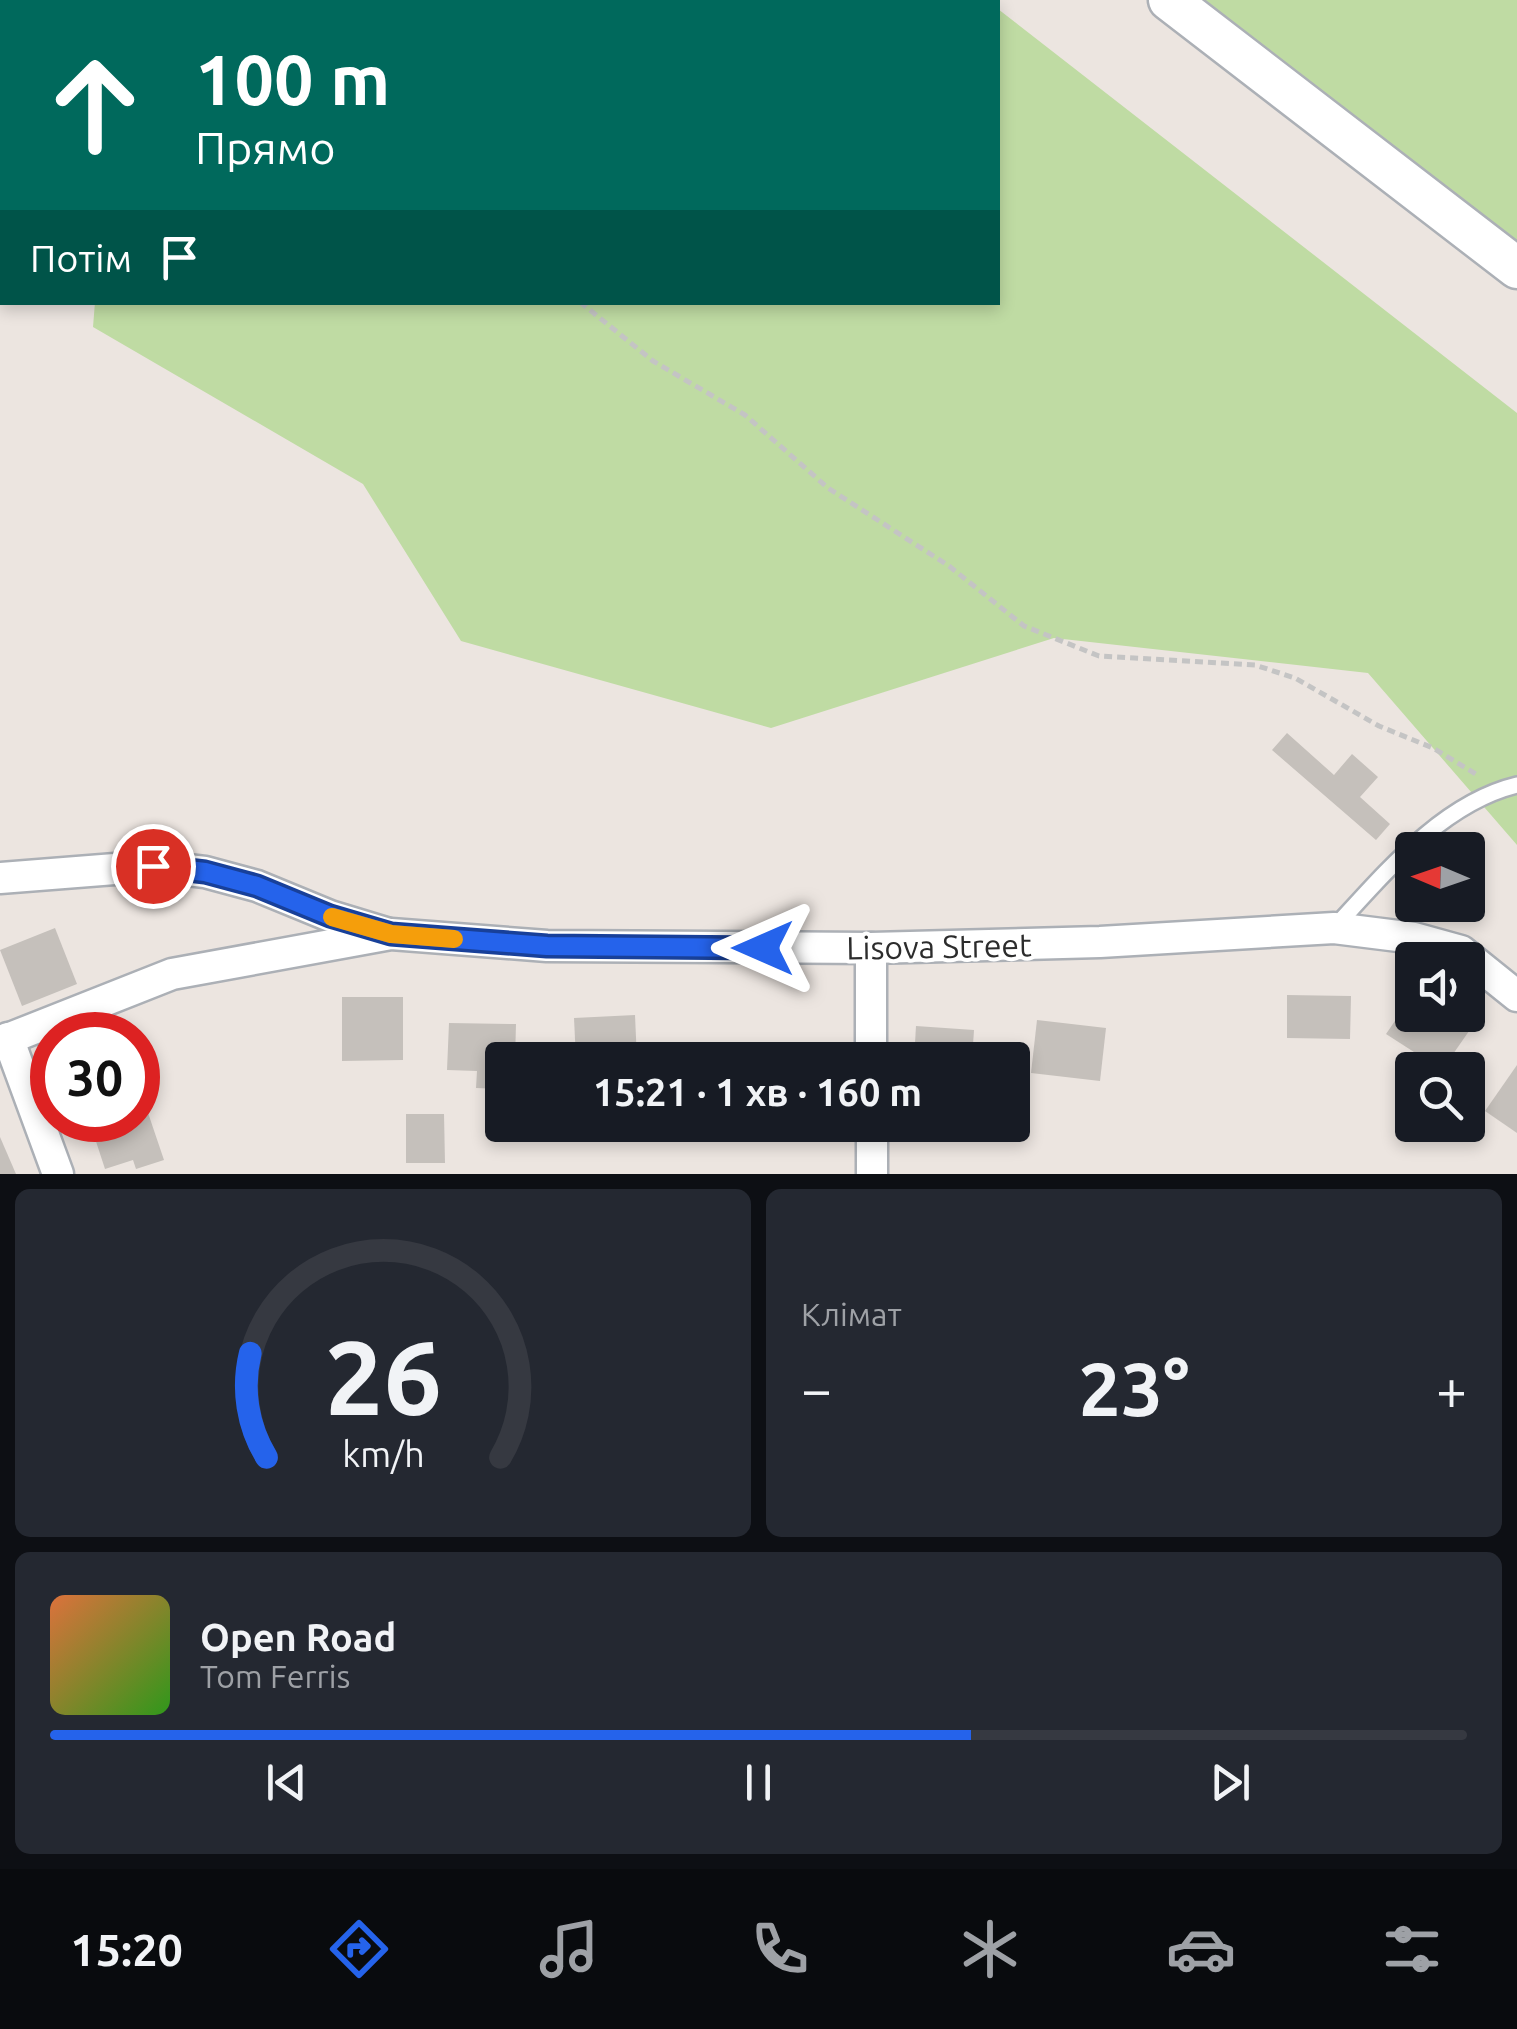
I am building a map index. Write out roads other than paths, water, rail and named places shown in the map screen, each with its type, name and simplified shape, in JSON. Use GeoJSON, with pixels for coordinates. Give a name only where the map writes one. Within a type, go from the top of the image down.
{"type":"FeatureCollection","features":[{"type":"Feature","properties":{"kind":"street"},"geometry":{"type":"LineString","coordinates":[[1170,0],[1517,268]]}},
{"type":"Feature","properties":{"kind":"street"},"geometry":{"type":"LineString","coordinates":[[0,878],[153,866],[205,872],[257,886],[330,916],[391,934]]}},
{"type":"Feature","properties":{"kind":"street","name":"Lisova Street"},"geometry":{"type":"LineString","coordinates":[[4,1040],[172,974],[391,934],[547,946],[871,948],[1100,942],[1334,928],[1414,938],[1461,951],[1517,996]]}},
{"type":"Feature","properties":{"kind":"street"},"geometry":{"type":"LineString","coordinates":[[871,948],[872,1042]]}},
{"type":"Feature","properties":{"kind":"street"},"geometry":{"type":"LineString","coordinates":[[4,1040],[58,1174]]}},
{"type":"Feature","properties":{"kind":"street"},"geometry":{"type":"LineString","coordinates":[[872,1142],[872,1174]]}},
{"type":"Feature","properties":{"kind":"lane"},"geometry":{"type":"LineString","coordinates":[[1334,928],[1416,839],[1498,790],[1517,785]]}}]}
